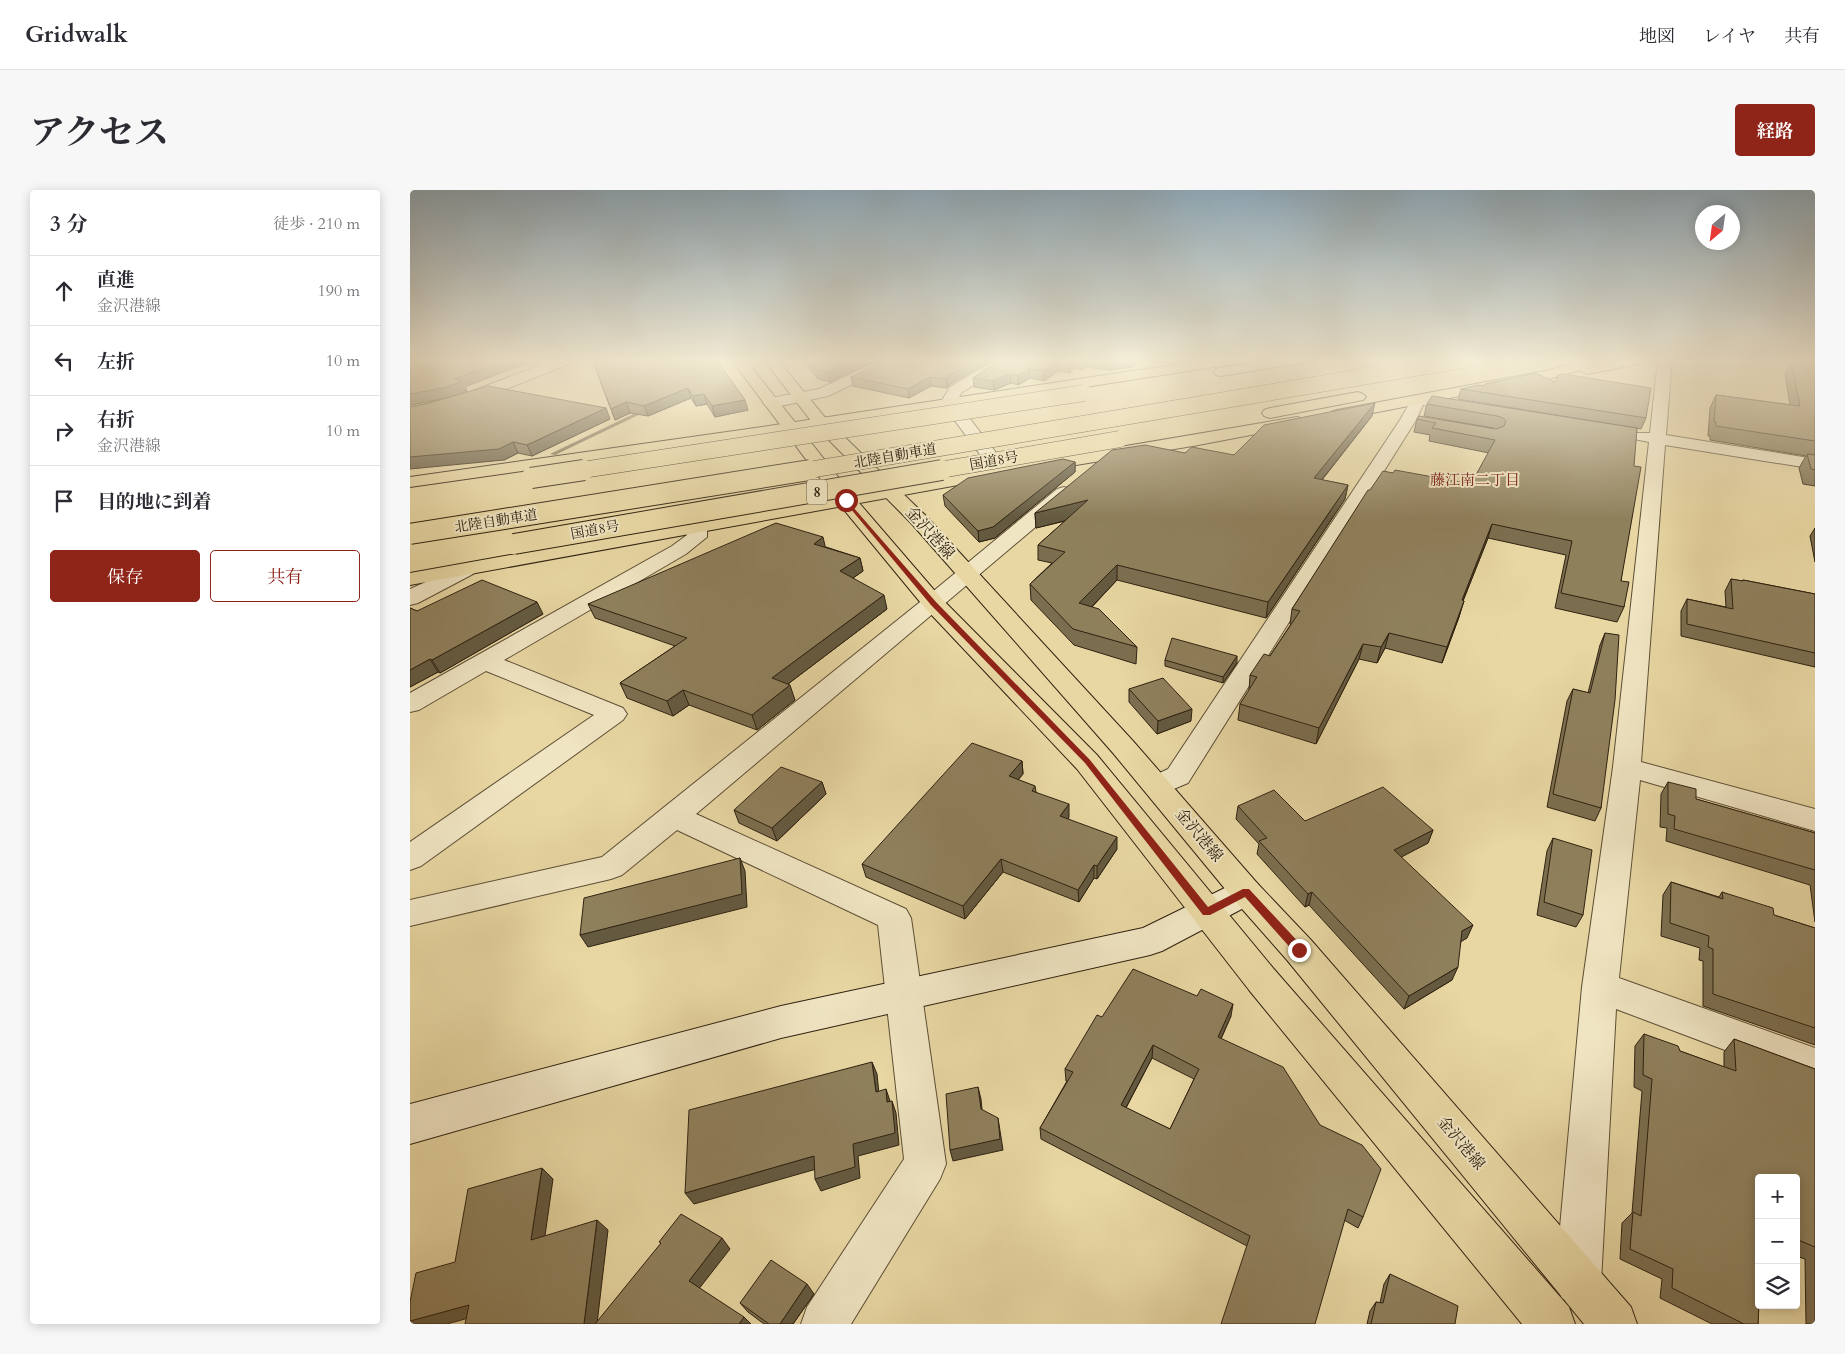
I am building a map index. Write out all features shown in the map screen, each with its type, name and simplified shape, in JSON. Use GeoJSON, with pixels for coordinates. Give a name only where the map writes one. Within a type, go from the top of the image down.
{"type":"FeatureCollection","features":[{"type":"Feature","properties":{"kind":"main road"},"geometry":{"type":"LineString","coordinates":[[778,412],[846,500],[933,603],[1088,762],[1207,912],[1552,1324]]}},
{"type":"Feature","properties":{"kind":"main road","name":"金沢港線"},"geometry":{"type":"LineString","coordinates":[[812,412],[821,423],[892,492],[1157,786],[1246,892],[1299,950],[1614,1324]]}},
{"type":"Feature","properties":{"kind":"main road"},"geometry":{"type":"LineString","coordinates":[[410,482],[791,428],[889,412]]}},
{"type":"Feature","properties":{"kind":"main road"},"geometry":{"type":"LineString","coordinates":[[410,495],[961,412]]}},
{"type":"Feature","properties":{"kind":"main road","name":"北陸自動車道"},"geometry":{"type":"LineString","coordinates":[[410,518],[1071,412]]}},
{"type":"Feature","properties":{"kind":"main road","name":"北陸自動車道"},"geometry":{"type":"LineString","coordinates":[[410,534],[771,477],[1156,412]]}},
{"type":"Feature","properties":{"kind":"main road","name":"国道8号"},"geometry":{"type":"LineString","coordinates":[[410,562],[1275,412]]}},
{"type":"Feature","properties":{"kind":"main road"},"geometry":{"type":"LineString","coordinates":[[410,579],[697,526],[1351,412]]}},
{"type":"Feature","properties":{"kind":"street"},"geometry":{"type":"LineString","coordinates":[[957,412],[1002,472]]}},
{"type":"Feature","properties":{"kind":"street"},"geometry":{"type":"LineString","coordinates":[[1157,786],[1178,776],[1417,422],[1417,412]]}},
{"type":"Feature","properties":{"kind":"street"},"geometry":{"type":"LineString","coordinates":[[1578,1282],[1600,987],[1627,767],[1660,412]]}},
{"type":"Feature","properties":{"kind":"street"},"geometry":{"type":"LineString","coordinates":[[1627,434],[1815,464]]}},
{"type":"Feature","properties":{"kind":"street"},"geometry":{"type":"LineString","coordinates":[[410,913],[611,867],[1098,465],[1094,458]]}},
{"type":"Feature","properties":{"kind":"street"},"geometry":{"type":"LineString","coordinates":[[410,704],[484,660],[680,550],[697,537],[697,526]]}},
{"type":"Feature","properties":{"kind":"street"},"geometry":{"type":"LineString","coordinates":[[410,598],[466,570]]}},
{"type":"Feature","properties":{"kind":"street"},"geometry":{"type":"LineString","coordinates":[[410,858],[614,714],[484,660]]}},
{"type":"Feature","properties":{"kind":"street"},"geometry":{"type":"LineString","coordinates":[[1627,767],[1815,820]]}},
{"type":"Feature","properties":{"kind":"street"},"geometry":{"type":"LineString","coordinates":[[674,816],[894,918],[905,995],[924,1164],[824,1324]]}},
{"type":"Feature","properties":{"kind":"street"},"geometry":{"type":"LineString","coordinates":[[410,1124],[781,1022],[1150,941],[1246,892]]}},
{"type":"Feature","properties":{"kind":"street"},"geometry":{"type":"LineString","coordinates":[[1600,987],[1815,1066]]}},
{"type":"Feature","properties":{"kind":"building"},"geometry":{"type":"Polygon","coordinates":[[[410,412],[598,412],[527,445],[513,442],[499,449],[410,457],[410,412]]]}},
{"type":"Feature","properties":{"kind":"building"},"geometry":{"type":"Polygon","coordinates":[[[1330,412],[1368,412],[1314,478],[1348,485],[1268,602],[1117,565],[1079,603],[1099,609],[1137,647],[1073,629],[1030,584],[1065,552],[1038,545],[1088,500],[1035,513],[1112,450],[1145,445],[1185,453],[1192,447],[1234,455],[1264,425],[1330,412]]]}},
{"type":"Feature","properties":{"kind":"building"},"geometry":{"type":"Polygon","coordinates":[[[1473,412],[1534,412],[1637,428],[1634,466],[1641,467],[1621,581],[1629,582],[1624,607],[1561,593],[1572,541],[1492,524],[1462,600],[1464,601],[1447,647],[1389,633],[1381,647],[1363,644],[1319,728],[1240,704],[1257,677],[1250,675],[1264,654],[1270,656],[1300,611],[1292,609],[1368,490],[1370,490],[1383,471],[1393,473],[1395,470],[1471,484],[1495,440],[1432,428],[1436,423],[1417,419],[1419,416],[1496,429],[1504,426],[1506,421],[1497,416],[1473,412]]]}},
{"type":"Feature","properties":{"kind":"building"},"geometry":{"type":"Polygon","coordinates":[[[1607,412],[1647,412],[1646,418],[1607,412]]]}},
{"type":"Feature","properties":{"kind":"building"},"geometry":{"type":"Polygon","coordinates":[[[1715,412],[1815,412],[1815,441],[1716,426],[1716,422],[1714,422],[1715,412]]]}},
{"type":"Feature","properties":{"kind":"building"},"geometry":{"type":"Polygon","coordinates":[[[1807,454],[1815,455],[1815,470],[1811,469],[1807,454]]]}},
{"type":"Feature","properties":{"kind":"building"},"geometry":{"type":"Polygon","coordinates":[[[1063,459],[1075,462],[993,527],[978,531],[943,495],[968,478],[1063,459]]]}},
{"type":"Feature","properties":{"kind":"building"},"geometry":{"type":"Polygon","coordinates":[[[776,523],[823,537],[814,544],[860,558],[840,571],[884,595],[772,678],[790,685],[752,715],[683,690],[667,701],[620,683],[687,638],[588,604],[776,523]]]}},
{"type":"Feature","properties":{"kind":"building"},"geometry":{"type":"Polygon","coordinates":[[[1731,579],[1815,594],[1815,653],[1687,624],[1687,599],[1733,609],[1731,579]]]}},
{"type":"Feature","properties":{"kind":"building"},"geometry":{"type":"Polygon","coordinates":[[[482,580],[537,602],[432,660],[430,659],[410,670],[410,608],[417,611],[482,580]]]}},
{"type":"Feature","properties":{"kind":"building"},"geometry":{"type":"Polygon","coordinates":[[[1605,633],[1619,635],[1615,700],[1601,808],[1553,794],[1573,689],[1590,693],[1605,633]]]}},
{"type":"Feature","properties":{"kind":"building"},"geometry":{"type":"Polygon","coordinates":[[[1172,638],[1237,656],[1223,677],[1165,660],[1172,638]]]}},
{"type":"Feature","properties":{"kind":"building"},"geometry":{"type":"Polygon","coordinates":[[[1163,678],[1192,709],[1158,721],[1129,689],[1163,678]]]}},
{"type":"Feature","properties":{"kind":"building"},"geometry":{"type":"Polygon","coordinates":[[[972,743],[1022,761],[1009,776],[1035,786],[1032,791],[1069,804],[1060,816],[1117,837],[1097,866],[1094,865],[1078,890],[1001,859],[963,906],[862,864],[972,743]]]}},
{"type":"Feature","properties":{"kind":"building"},"geometry":{"type":"Polygon","coordinates":[[[781,767],[822,782],[772,828],[734,810],[781,767]]]}},
{"type":"Feature","properties":{"kind":"building"},"geometry":{"type":"Polygon","coordinates":[[[1668,782],[1696,789],[1696,799],[1815,833],[1815,870],[1674,829],[1675,816],[1668,814],[1668,782]]]}},
{"type":"Feature","properties":{"kind":"building"},"geometry":{"type":"Polygon","coordinates":[[[1383,787],[1433,830],[1394,850],[1473,925],[1462,931],[1458,967],[1409,996],[1312,892],[1308,894],[1259,841],[1267,838],[1238,806],[1274,790],[1305,821],[1383,787]]]}},
{"type":"Feature","properties":{"kind":"building"},"geometry":{"type":"Polygon","coordinates":[[[1553,838],[1592,850],[1583,915],[1544,902],[1553,838]]]}},
{"type":"Feature","properties":{"kind":"building"},"geometry":{"type":"Polygon","coordinates":[[[740,858],[742,894],[580,935],[584,898],[740,858]]]}},
{"type":"Feature","properties":{"kind":"building"},"geometry":{"type":"Polygon","coordinates":[[[1671,882],[1723,899],[1722,892],[1773,908],[1774,915],[1815,928],[1815,1028],[1713,994],[1713,949],[1708,947],[1709,936],[1670,923],[1671,882]]]}},
{"type":"Feature","properties":{"kind":"building"},"geometry":{"type":"Polygon","coordinates":[[[1133,969],[1197,996],[1201,989],[1233,1004],[1218,1037],[1283,1067],[1320,1125],[1362,1145],[1381,1169],[1363,1217],[1348,1209],[1315,1324],[1221,1324],[1250,1236],[1040,1128],[1073,1072],[1065,1069],[1097,1015],[1102,1017],[1133,969]],[[1153,1045],[1121,1105],[1170,1129],[1199,1069],[1153,1045]]]}},
{"type":"Feature","properties":{"kind":"building"},"geometry":{"type":"Polygon","coordinates":[[[1644,1034],[1678,1046],[1680,1051],[1736,1071],[1734,1039],[1815,1069],[1815,1247],[1800,1241],[1800,1174],[1755,1174],[1755,1309],[1759,1309],[1758,1324],[1744,1324],[1672,1288],[1673,1269],[1630,1249],[1633,1212],[1641,1216],[1652,1079],[1643,1075],[1644,1034]]]}},
{"type":"Feature","properties":{"kind":"building"},"geometry":{"type":"Polygon","coordinates":[[[872,1062],[876,1092],[886,1089],[887,1102],[892,1101],[895,1133],[853,1144],[855,1167],[815,1179],[814,1156],[685,1193],[689,1110],[872,1062]]]}},
{"type":"Feature","properties":{"kind":"building"},"geometry":{"type":"Polygon","coordinates":[[[978,1087],[981,1109],[998,1118],[1000,1139],[950,1150],[946,1094],[978,1087]]]}},
{"type":"Feature","properties":{"kind":"building"},"geometry":{"type":"Polygon","coordinates":[[[542,1168],[531,1240],[597,1220],[584,1324],[465,1324],[469,1305],[410,1321],[410,1302],[416,1273],[455,1262],[468,1189],[542,1168]]]}},
{"type":"Feature","properties":{"kind":"building"},"geometry":{"type":"Polygon","coordinates":[[[681,1214],[722,1238],[689,1281],[744,1317],[739,1324],[595,1324],[661,1243],[659,1242],[681,1214]]]}},
{"type":"Feature","properties":{"kind":"building"},"geometry":{"type":"Polygon","coordinates":[[[771,1260],[807,1284],[780,1324],[769,1324],[740,1303],[771,1260]]]}},
{"type":"Feature","properties":{"kind":"building"},"geometry":{"type":"Polygon","coordinates":[[[1390,1274],[1458,1306],[1455,1324],[1371,1324],[1376,1302],[1383,1303],[1390,1274]]]}},
{"type":"Feature","properties":{"kind":"waterway"},"geometry":{"type":"LineString","coordinates":[[553,454],[642,412]]}},
{"type":"Feature","properties":{"kind":"district","name":"藤江南二丁目"},"geometry":{"type":"Point","coordinates":[1475,480]}},
{"type":"Feature","properties":{"kind":"route"},"geometry":{"type":"LineString","coordinates":[[846,500],[933,603],[1088,762],[1207,912],[1246,892],[1299,950]]}}]}
